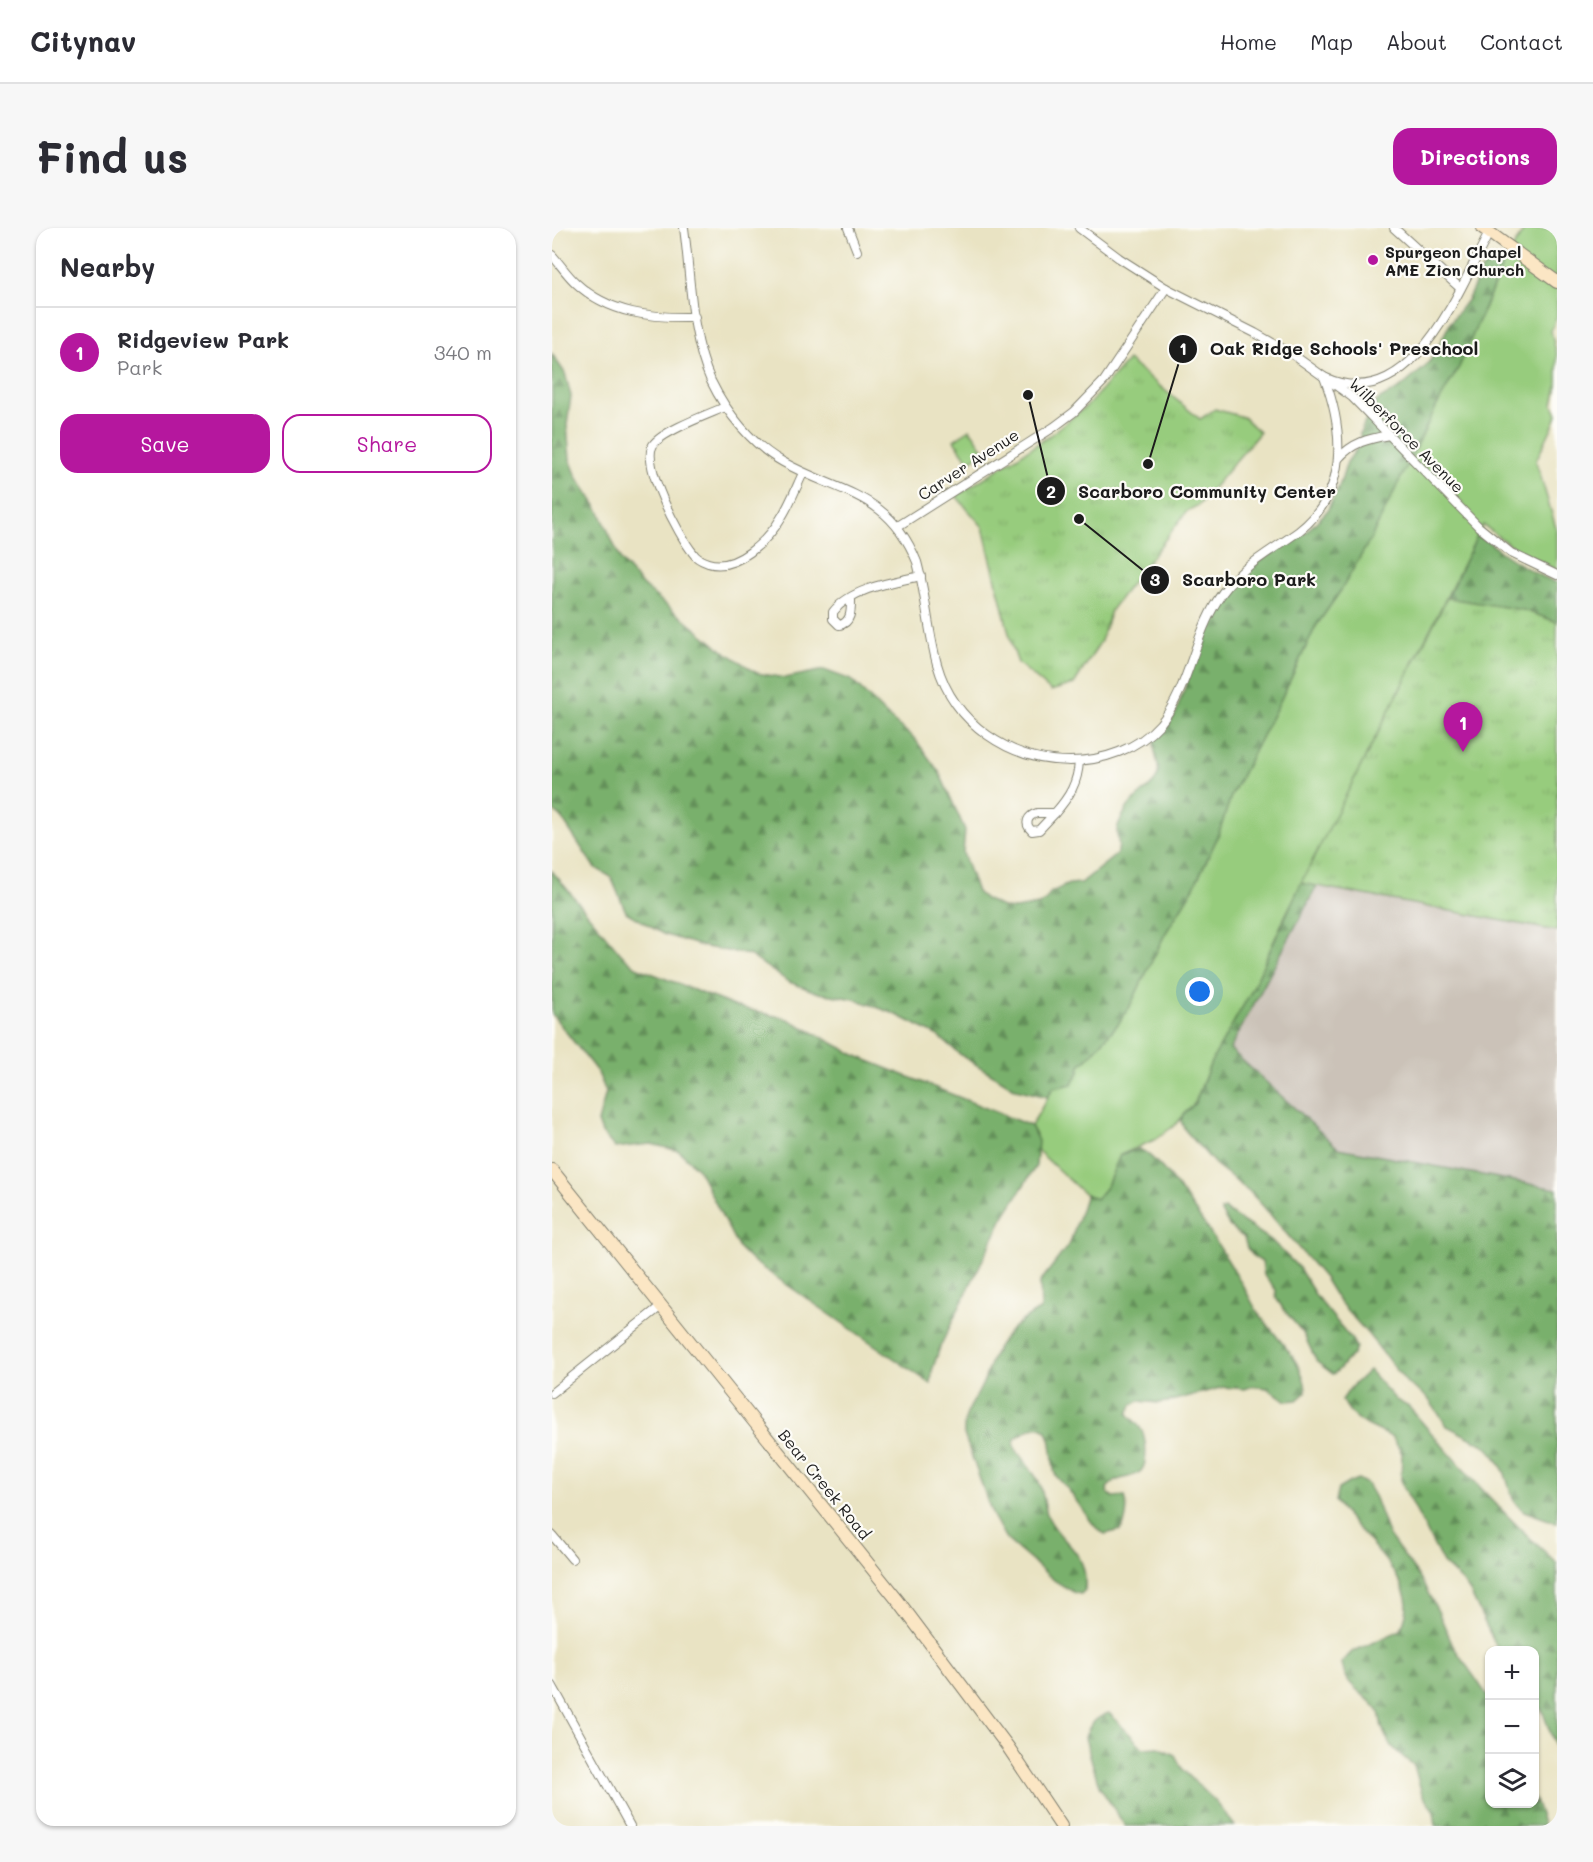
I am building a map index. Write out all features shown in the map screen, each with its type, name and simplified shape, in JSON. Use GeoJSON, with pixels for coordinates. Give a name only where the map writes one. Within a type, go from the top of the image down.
{"type":"FeatureCollection","features":[{"type":"Feature","properties":{"kind":"street"},"geometry":{"type":"LineString","coordinates":[[684,228],[694,317],[703,360],[725,407],[745,431],[771,454],[803,473],[855,493],[873,504],[898,526],[912,549],[921,576],[938,666],[949,693],[963,712],[984,733],[1010,749],[1031,757],[1053,761],[1079,761],[1104,757],[1128,748],[1157,727],[1170,711],[1201,632],[1217,601],[1238,574],[1300,529],[1314,515],[1330,490],[1338,459],[1338,426],[1324,377]]}},
{"type":"Feature","properties":{"kind":"street"},"geometry":{"type":"LineString","coordinates":[[848,228],[857,251]]}},
{"type":"Feature","properties":{"kind":"street","name":"Wilberforce Avenue"},"geometry":{"type":"LineString","coordinates":[[1079,228],[1119,258],[1166,288],[1292,354],[1352,397],[1479,527],[1511,553],[1557,575]]}},
{"type":"Feature","properties":{"kind":"street"},"geometry":{"type":"LineString","coordinates":[[1394,228],[1460,288]]}},
{"type":"Feature","properties":{"kind":"street"},"geometry":{"type":"LineString","coordinates":[[1324,377],[1336,383],[1355,386],[1377,382],[1402,369],[1414,359],[1432,337],[1460,288],[1486,230],[1557,282]]}},
{"type":"Feature","properties":{"kind":"street"},"geometry":{"type":"LineString","coordinates":[[552,255],[576,283],[613,307],[647,316],[694,317]]}},
{"type":"Feature","properties":{"kind":"street","name":"Carver Avenue"},"geometry":{"type":"LineString","coordinates":[[898,526],[1074,412],[1104,381],[1166,288]]}},
{"type":"Feature","properties":{"kind":"street"},"geometry":{"type":"LineString","coordinates":[[725,407],[663,435],[651,448],[651,470],[672,518],[695,556],[710,564],[722,564],[746,554],[768,536],[781,519],[803,473]]}},
{"type":"Feature","properties":{"kind":"street"},"geometry":{"type":"LineString","coordinates":[[1338,459],[1355,444],[1389,435]]}},
{"type":"Feature","properties":{"kind":"street"},"geometry":{"type":"LineString","coordinates":[[851,598],[873,587],[921,576]]}},
{"type":"Feature","properties":{"kind":"street"},"geometry":{"type":"LineString","coordinates":[[1054,813],[1074,788],[1079,761]]}},
{"type":"Feature","properties":{"kind":"street","name":"Bear Creek Road"},"geometry":{"type":"LineString","coordinates":[[552,1170],[899,1602],[1008,1747],[1061,1826]]}},
{"type":"Feature","properties":{"kind":"street"},"geometry":{"type":"LineString","coordinates":[[552,1393],[661,1306]]}},
{"type":"Feature","properties":{"kind":"street"},"geometry":{"type":"LineString","coordinates":[[552,1535],[572,1559]]}},
{"type":"Feature","properties":{"kind":"street"},"geometry":{"type":"LineString","coordinates":[[552,1685],[630,1826]]}},
{"type":"Feature","properties":{"kind":"shaded area"},"geometry":{"type":"Polygon","coordinates":[[[1317,886],[1557,931],[1557,1189],[1338,1148],[1230,1049],[1317,886]]]}},
{"type":"Feature","properties":{"kind":"green space"},"geometry":{"type":"Polygon","coordinates":[[[1525,228],[1557,228],[1557,317],[1551,331],[1557,355],[1557,386],[1553,404],[1557,414],[1536,461],[1557,531],[1557,570],[1518,551],[1483,525],[1286,914],[1251,992],[1211,1062],[1195,1103],[1174,1126],[1154,1140],[1120,1155],[1107,1186],[1096,1200],[1081,1191],[1037,1150],[1036,1135],[1031,1126],[1053,1088],[1074,1077],[1080,1065],[1118,1024],[1131,1004],[1165,934],[1194,887],[1218,836],[1231,796],[1316,626],[1341,590],[1371,538],[1436,407],[1459,367],[1503,264],[1525,228]]]}},
{"type":"Feature","properties":{"kind":"green space"},"geometry":{"type":"Polygon","coordinates":[[[1498,259],[1503,264],[1459,367],[1436,407],[1371,538],[1341,590],[1316,626],[1231,796],[1218,836],[1194,887],[1165,934],[1131,1004],[1118,1024],[1080,1065],[1072,1084],[1053,1088],[1047,1097],[1016,1089],[962,1056],[938,1036],[895,1014],[855,999],[819,993],[789,982],[749,955],[701,946],[663,934],[626,912],[611,877],[594,867],[561,817],[552,810],[552,354],[565,373],[571,396],[567,425],[570,459],[577,477],[599,510],[621,561],[643,586],[721,649],[757,673],[785,678],[824,670],[851,680],[915,739],[939,772],[965,830],[963,853],[977,892],[985,899],[1004,908],[1015,909],[1039,905],[1050,893],[1069,884],[1081,883],[1117,854],[1119,823],[1133,801],[1152,785],[1157,777],[1155,740],[1175,715],[1205,632],[1217,607],[1231,588],[1258,562],[1305,533],[1327,511],[1340,484],[1347,462],[1361,443],[1360,433],[1373,406],[1378,400],[1400,388],[1425,367],[1434,355],[1450,323],[1468,299],[1482,269],[1490,261],[1498,259]]]}},
{"type":"Feature","properties":{"kind":"green space"},"geometry":{"type":"Polygon","coordinates":[[[1128,360],[1200,419],[1215,409],[1243,417],[1260,432],[1199,505],[1187,511],[1111,610],[1101,641],[1074,684],[1051,691],[1018,663],[983,527],[956,496],[1045,439],[1088,405],[1128,360]]]}},
{"type":"Feature","properties":{"kind":"green space"},"geometry":{"type":"Polygon","coordinates":[[[970,429],[985,451],[969,462],[954,440],[970,429]]]}},
{"type":"Feature","properties":{"kind":"green space"},"geometry":{"type":"Polygon","coordinates":[[[1477,536],[1487,540],[1521,565],[1557,583],[1557,622],[1523,610],[1447,598],[1477,536]]]}},
{"type":"Feature","properties":{"kind":"green space"},"geometry":{"type":"Polygon","coordinates":[[[1447,598],[1523,610],[1557,622],[1557,931],[1301,883],[1447,598]]]}},
{"type":"Feature","properties":{"kind":"green space"},"geometry":{"type":"Polygon","coordinates":[[[552,871],[621,954],[636,967],[734,1006],[788,1019],[859,1057],[1031,1126],[1038,1141],[1036,1166],[1003,1218],[940,1347],[932,1371],[931,1384],[751,1260],[738,1247],[698,1169],[679,1151],[651,1144],[615,1148],[602,1133],[598,1122],[606,1092],[598,1073],[552,1014],[552,871]]]}},
{"type":"Feature","properties":{"kind":"green space"},"geometry":{"type":"Polygon","coordinates":[[[1301,883],[1317,886],[1230,1049],[1338,1148],[1557,1189],[1557,1523],[1524,1511],[1517,1505],[1504,1471],[1495,1456],[1486,1446],[1447,1426],[1427,1397],[1407,1383],[1337,1299],[1324,1278],[1263,1206],[1249,1191],[1215,1164],[1185,1130],[1181,1121],[1183,1115],[1195,1103],[1211,1062],[1251,992],[1301,883]]]}},
{"type":"Feature","properties":{"kind":"green space"},"geometry":{"type":"Polygon","coordinates":[[[1139,1149],[1151,1157],[1180,1189],[1224,1254],[1263,1320],[1294,1360],[1305,1381],[1306,1392],[1297,1400],[1287,1401],[1267,1388],[1224,1387],[1167,1402],[1139,1401],[1132,1405],[1128,1414],[1143,1433],[1146,1447],[1145,1463],[1137,1474],[1115,1481],[1107,1488],[1108,1493],[1113,1497],[1125,1496],[1127,1509],[1121,1530],[1105,1534],[1098,1530],[1055,1474],[1050,1440],[1045,1429],[1034,1427],[1015,1439],[1014,1446],[1040,1485],[1048,1517],[1079,1557],[1083,1566],[1085,1590],[1081,1594],[1055,1581],[1006,1539],[992,1514],[964,1434],[964,1426],[967,1414],[984,1382],[998,1347],[1009,1332],[1041,1309],[1040,1282],[1070,1243],[1086,1194],[1096,1199],[1107,1186],[1120,1155],[1139,1149]]]}},
{"type":"Feature","properties":{"kind":"green space"},"geometry":{"type":"Polygon","coordinates":[[[1224,1209],[1271,1240],[1299,1268],[1316,1296],[1352,1340],[1356,1347],[1353,1355],[1336,1372],[1333,1374],[1317,1362],[1303,1333],[1276,1298],[1276,1290],[1264,1275],[1262,1262],[1254,1257],[1247,1248],[1244,1238],[1230,1227],[1221,1212],[1224,1209]]]}},
{"type":"Feature","properties":{"kind":"green space"},"geometry":{"type":"Polygon","coordinates":[[[1369,1370],[1396,1400],[1409,1407],[1480,1488],[1557,1563],[1557,1751],[1539,1707],[1539,1646],[1496,1646],[1470,1592],[1443,1563],[1401,1482],[1402,1453],[1392,1437],[1363,1423],[1350,1412],[1342,1400],[1351,1387],[1369,1370]]]}},
{"type":"Feature","properties":{"kind":"green space"},"geometry":{"type":"Polygon","coordinates":[[[1358,1479],[1367,1484],[1375,1498],[1388,1534],[1419,1577],[1438,1611],[1453,1646],[1485,1692],[1485,1808],[1538,1808],[1544,1826],[1436,1826],[1434,1812],[1422,1794],[1414,1765],[1391,1744],[1384,1733],[1377,1709],[1346,1677],[1342,1662],[1352,1652],[1401,1630],[1407,1606],[1406,1598],[1394,1572],[1335,1501],[1338,1489],[1358,1479]]]}},
{"type":"Feature","properties":{"kind":"green space"},"geometry":{"type":"Polygon","coordinates":[[[1109,1713],[1143,1748],[1159,1747],[1175,1755],[1183,1770],[1217,1803],[1235,1826],[1125,1826],[1099,1786],[1085,1738],[1094,1722],[1109,1713]]]}},
{"type":"Feature","properties":{"kind":"place","name":"Spurgeon Chapel AME Zion Church"},"geometry":{"type":"Point","coordinates":[1373,260]}},
{"type":"Feature","properties":{"kind":"place","name":"Scarboro Community Center"},"geometry":{"type":"Point","coordinates":[1028,395]}},
{"type":"Feature","properties":{"kind":"place","name":"Oak Ridge Schools' Preschool"},"geometry":{"type":"Point","coordinates":[1148,464]}},
{"type":"Feature","properties":{"kind":"place","name":"Scarboro Park"},"geometry":{"type":"Point","coordinates":[1079,519]}},
{"type":"Feature","properties":{"kind":"place","name":"Ridgeview Park"},"geometry":{"type":"Point","coordinates":[1463,752]}}]}
